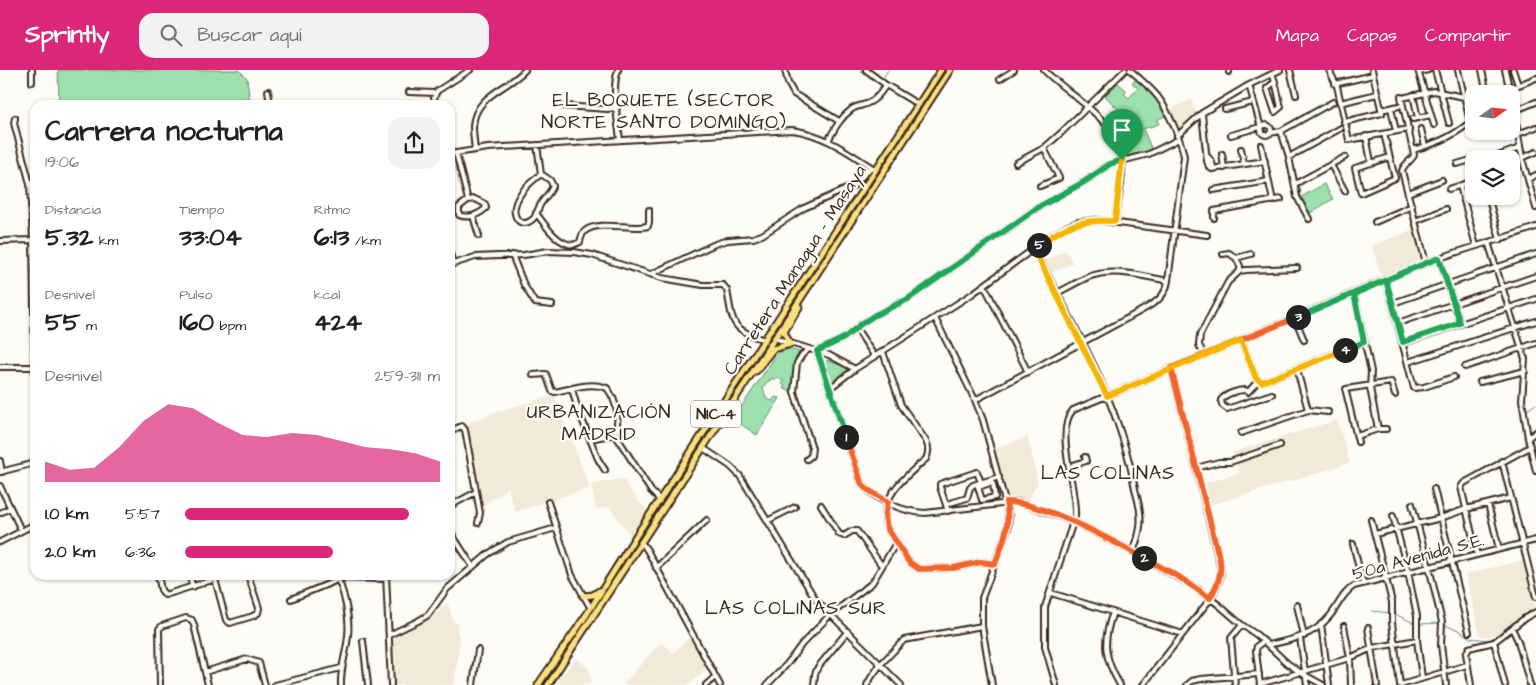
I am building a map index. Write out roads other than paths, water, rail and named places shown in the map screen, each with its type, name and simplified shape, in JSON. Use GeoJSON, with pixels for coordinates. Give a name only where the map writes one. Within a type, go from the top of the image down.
{"type":"FeatureCollection","features":[{"type":"Feature","properties":{"kind":"highway","name":"Carretera Managua - Masaya"},"geometry":{"type":"LineString","coordinates":[[538,685],[797,291],[874,168],[942,70]]}},
{"type":"Feature","properties":{"kind":"highway","name":"Carretera Managua - Masaya"},"geometry":{"type":"LineString","coordinates":[[551,683],[610,589],[950,70]]}},
{"type":"Feature","properties":{"kind":"highway"},"geometry":{"type":"LineString","coordinates":[[907,136],[910,124],[919,105],[941,84]]}},
{"type":"Feature","properties":{"kind":"highway"},"geometry":{"type":"LineString","coordinates":[[749,377],[757,370],[773,348],[790,344],[784,332],[803,300],[806,290]]}},
{"type":"Feature","properties":{"kind":"highway"},"geometry":{"type":"LineString","coordinates":[[746,369],[752,364],[768,340],[774,338],[773,333],[797,291]]}},
{"type":"Feature","properties":{"kind":"highway"},"geometry":{"type":"LineString","coordinates":[[583,596],[593,595],[602,589]]}},
{"type":"Feature","properties":{"kind":"highway"},"geometry":{"type":"LineString","coordinates":[[584,629],[590,618],[590,606],[595,606],[610,589]]}},
{"type":"Feature","properties":{"kind":"highway"},"geometry":{"type":"LineString","coordinates":[[554,660],[555,666],[561,666]]}},
{"type":"Feature","properties":{"kind":"highway"},"geometry":{"type":"LineString","coordinates":[[548,671],[553,670],[555,674]]}},
{"type":"Feature","properties":{"kind":"street"},"geometry":{"type":"LineString","coordinates":[[32,70],[32,82]]}},
{"type":"Feature","properties":{"kind":"street"},"geometry":{"type":"LineString","coordinates":[[409,92],[435,93],[470,70]]}},
{"type":"Feature","properties":{"kind":"street"},"geometry":{"type":"LineString","coordinates":[[475,150],[473,125],[478,107],[487,97],[518,78],[526,70]]}},
{"type":"Feature","properties":{"kind":"street"},"geometry":{"type":"LineString","coordinates":[[618,70],[615,88],[620,140]]}},
{"type":"Feature","properties":{"kind":"street"},"geometry":{"type":"LineString","coordinates":[[785,70],[788,83],[794,94],[839,121]]}},
{"type":"Feature","properties":{"kind":"street"},"geometry":{"type":"LineString","coordinates":[[866,70],[919,105]]}},
{"type":"Feature","properties":{"kind":"street"},"geometry":{"type":"LineString","coordinates":[[1000,79],[1014,70]]}},
{"type":"Feature","properties":{"kind":"street"},"geometry":{"type":"LineString","coordinates":[[1044,70],[1100,118],[1121,150],[1122,160],[1115,221]]}},
{"type":"Feature","properties":{"kind":"street"},"geometry":{"type":"LineString","coordinates":[[1016,163],[1044,148],[1125,70]]}},
{"type":"Feature","properties":{"kind":"street"},"geometry":{"type":"LineString","coordinates":[[975,400],[1156,302],[1164,295],[1168,281],[1184,164],[1183,152],[1178,137],[1159,98],[1130,70]]}},
{"type":"Feature","properties":{"kind":"street"},"geometry":{"type":"LineString","coordinates":[[817,351],[844,338],[875,315],[908,299],[1037,208],[1084,182],[1110,164],[1149,154],[1178,137],[1202,113],[1249,85],[1280,70]]}},
{"type":"Feature","properties":{"kind":"street"},"geometry":{"type":"LineString","coordinates":[[1290,70],[1296,95]]}},
{"type":"Feature","properties":{"kind":"street"},"geometry":{"type":"LineString","coordinates":[[1328,70],[1335,84],[1349,140],[1409,129]]}},
{"type":"Feature","properties":{"kind":"street"},"geometry":{"type":"LineString","coordinates":[[1428,70],[1419,71],[1434,125]]}},
{"type":"Feature","properties":{"kind":"street"},"geometry":{"type":"LineString","coordinates":[[1435,70],[1449,123]]}},
{"type":"Feature","properties":{"kind":"street"},"geometry":{"type":"LineString","coordinates":[[1458,70],[1465,101]]}},
{"type":"Feature","properties":{"kind":"street"},"geometry":{"type":"LineString","coordinates":[[1482,70],[1484,85]]}},
{"type":"Feature","properties":{"kind":"street"},"geometry":{"type":"LineString","coordinates":[[1505,70],[1509,85]]}},
{"type":"Feature","properties":{"kind":"street"},"geometry":{"type":"LineString","coordinates":[[1513,70],[1515,85]]}},
{"type":"Feature","properties":{"kind":"street"},"geometry":{"type":"LineString","coordinates":[[1335,84],[1372,72],[1382,113],[1344,122]]}},
{"type":"Feature","properties":{"kind":"street"},"geometry":{"type":"LineString","coordinates":[[1272,74],[1275,82],[1281,108],[1275,112],[1266,88],[1275,82]]}},
{"type":"Feature","properties":{"kind":"street"},"geometry":{"type":"LineString","coordinates":[[1518,85],[1536,78]]}},
{"type":"Feature","properties":{"kind":"street"},"geometry":{"type":"LineString","coordinates":[[828,141],[839,121],[853,109],[870,103],[886,85]]}},
{"type":"Feature","properties":{"kind":"street"},"geometry":{"type":"LineString","coordinates":[[1249,85],[1264,134],[1270,131],[1279,131],[1333,102]]}},
{"type":"Feature","properties":{"kind":"street"},"geometry":{"type":"LineString","coordinates":[[268,91],[269,100]]}},
{"type":"Feature","properties":{"kind":"street"},"geometry":{"type":"LineString","coordinates":[[1426,263],[1402,168],[1413,157],[1413,150],[1402,98],[1424,92],[1441,91],[1464,97]]}},
{"type":"Feature","properties":{"kind":"street"},"geometry":{"type":"LineString","coordinates":[[435,93],[436,100]]}},
{"type":"Feature","properties":{"kind":"street"},"geometry":{"type":"LineString","coordinates":[[1340,103],[1377,94]]}},
{"type":"Feature","properties":{"kind":"street"},"geometry":{"type":"LineString","coordinates":[[1413,95],[1418,118]]}},
{"type":"Feature","properties":{"kind":"street"},"geometry":{"type":"LineString","coordinates":[[1225,109],[1253,102]]}},
{"type":"Feature","properties":{"kind":"street"},"geometry":{"type":"LineString","coordinates":[[1520,108],[1536,102]]}},
{"type":"Feature","properties":{"kind":"street"},"geometry":{"type":"LineString","coordinates":[[563,106],[607,109],[610,112],[617,110]]}},
{"type":"Feature","properties":{"kind":"street"},"geometry":{"type":"LineString","coordinates":[[1381,110],[1400,106]]}},
{"type":"Feature","properties":{"kind":"street"},"geometry":{"type":"LineString","coordinates":[[1391,108],[1396,131]]}},
{"type":"Feature","properties":{"kind":"street"},"geometry":{"type":"LineString","coordinates":[[1202,113],[1209,167],[1212,169],[1224,168],[1265,161]]}},
{"type":"Feature","properties":{"kind":"street"},"geometry":{"type":"LineString","coordinates":[[1413,119],[1431,115]]}},
{"type":"Feature","properties":{"kind":"street"},"geometry":{"type":"LineString","coordinates":[[15,118],[14,123],[30,184]]}},
{"type":"Feature","properties":{"kind":"street"},"geometry":{"type":"LineString","coordinates":[[1231,135],[1268,125],[1270,131]]}},
{"type":"Feature","properties":{"kind":"street"},"geometry":{"type":"LineString","coordinates":[[1413,150],[1451,136],[1465,126]]}},
{"type":"Feature","properties":{"kind":"street"},"geometry":{"type":"LineString","coordinates":[[1520,133],[1536,126]]}},
{"type":"Feature","properties":{"kind":"street"},"geometry":{"type":"LineString","coordinates":[[1289,157],[1341,128]]}},
{"type":"Feature","properties":{"kind":"street"},"geometry":{"type":"LineString","coordinates":[[1421,129],[1425,146]]}},
{"type":"Feature","properties":{"kind":"street"},"geometry":{"type":"LineString","coordinates":[[468,200],[456,153],[537,145],[771,130],[803,132],[828,141],[874,168],[853,186],[804,208],[762,235],[715,244],[651,274]]}},
{"type":"Feature","properties":{"kind":"street"},"geometry":{"type":"LineString","coordinates":[[1279,131],[1289,157],[1297,197],[1309,219]]}},
{"type":"Feature","properties":{"kind":"street"},"geometry":{"type":"LineString","coordinates":[[1384,134],[1390,157],[1394,178],[1362,193],[1355,168],[1390,157]]}},
{"type":"Feature","properties":{"kind":"street"},"geometry":{"type":"LineString","coordinates":[[1366,136],[1371,162]]}},
{"type":"Feature","properties":{"kind":"street"},"geometry":{"type":"LineString","coordinates":[[1519,140],[1536,208]]}},
{"type":"Feature","properties":{"kind":"street"},"geometry":{"type":"LineString","coordinates":[[1261,144],[1273,201]]}},
{"type":"Feature","properties":{"kind":"street"},"geometry":{"type":"LineString","coordinates":[[537,145],[541,174],[550,180],[553,186],[535,216],[527,223],[517,221],[514,214],[515,204],[521,193],[541,174]]}},
{"type":"Feature","properties":{"kind":"street"},"geometry":{"type":"LineString","coordinates":[[1040,186],[1059,178],[1044,148]]}},
{"type":"Feature","properties":{"kind":"street"},"geometry":{"type":"LineString","coordinates":[[1514,150],[1520,148]]}},
{"type":"Feature","properties":{"kind":"street"},"geometry":{"type":"LineString","coordinates":[[1241,149],[1244,164]]}},
{"type":"Feature","properties":{"kind":"street"},"geometry":{"type":"LineString","coordinates":[[1522,158],[1536,152]]}},
{"type":"Feature","properties":{"kind":"street"},"geometry":{"type":"LineString","coordinates":[[1222,154],[1224,168]]}},
{"type":"Feature","properties":{"kind":"street"},"geometry":{"type":"LineString","coordinates":[[1295,184],[1345,157]]}},
{"type":"Feature","properties":{"kind":"street"},"geometry":{"type":"LineString","coordinates":[[1457,164],[1465,162]]}},
{"type":"Feature","properties":{"kind":"street"},"geometry":{"type":"LineString","coordinates":[[1331,165],[1345,191]]}},
{"type":"Feature","properties":{"kind":"street"},"geometry":{"type":"LineString","coordinates":[[1528,179],[1536,175]]}},
{"type":"Feature","properties":{"kind":"street"},"geometry":{"type":"LineString","coordinates":[[1408,192],[1442,180]]}},
{"type":"Feature","properties":{"kind":"street"},"geometry":{"type":"LineString","coordinates":[[1212,190],[1269,181]]}},
{"type":"Feature","properties":{"kind":"street"},"geometry":{"type":"LineString","coordinates":[[1449,189],[1465,184]]}},
{"type":"Feature","properties":{"kind":"street"},"geometry":{"type":"LineString","coordinates":[[1460,186],[1476,246]]}},
{"type":"Feature","properties":{"kind":"street"},"geometry":{"type":"LineString","coordinates":[[475,199],[485,204],[486,208],[484,211],[473,216],[463,217],[459,215],[459,207],[468,200],[475,199]]}},
{"type":"Feature","properties":{"kind":"street"},"geometry":{"type":"LineString","coordinates":[[1214,218],[1214,211],[1281,199]]}},
{"type":"Feature","properties":{"kind":"street"},"geometry":{"type":"LineString","coordinates":[[1490,205],[1500,240]]}},
{"type":"Feature","properties":{"kind":"street"},"geometry":{"type":"LineString","coordinates":[[1375,222],[1412,206]]}},
{"type":"Feature","properties":{"kind":"street"},"geometry":{"type":"LineString","coordinates":[[1415,221],[1446,209]]}},
{"type":"Feature","properties":{"kind":"street"},"geometry":{"type":"LineString","coordinates":[[536,212],[549,231],[566,243],[573,245],[580,242],[586,230],[603,226],[648,226],[650,222],[649,210]]}},
{"type":"Feature","properties":{"kind":"street"},"geometry":{"type":"LineString","coordinates":[[473,216],[479,236]]}},
{"type":"Feature","properties":{"kind":"street"},"geometry":{"type":"LineString","coordinates":[[830,388],[855,369],[984,285],[1056,233],[1078,222],[1096,220],[1115,221],[1207,235]]}},
{"type":"Feature","properties":{"kind":"street"},"geometry":{"type":"LineString","coordinates":[[1056,685],[1045,647],[1045,607],[1074,522],[1076,502],[1069,469],[1065,433],[1068,416],[1073,410],[1426,263],[1536,227]]}},
{"type":"Feature","properties":{"kind":"street"},"geometry":{"type":"LineString","coordinates":[[0,241],[30,240]]}},
{"type":"Feature","properties":{"kind":"street"},"geometry":{"type":"LineString","coordinates":[[1488,242],[1525,359],[1522,400],[1528,438],[1536,470]]}},
{"type":"Feature","properties":{"kind":"street"},"geometry":{"type":"LineString","coordinates":[[1034,249],[1107,396],[1125,443],[1140,514],[1140,527],[1133,552]]}},
{"type":"Feature","properties":{"kind":"street"},"geometry":{"type":"LineString","coordinates":[[455,264],[476,257],[524,255],[548,251],[574,252],[592,255],[651,274],[686,282],[723,285],[727,290],[734,323],[741,331],[765,340]]}},
{"type":"Feature","properties":{"kind":"street"},"geometry":{"type":"LineString","coordinates":[[1223,254],[1229,253],[1236,258],[1240,271]]}},
{"type":"Feature","properties":{"kind":"street"},"geometry":{"type":"LineString","coordinates":[[1236,258],[1250,254]]}},
{"type":"Feature","properties":{"kind":"street"},"geometry":{"type":"LineString","coordinates":[[1393,303],[1497,269],[1536,254]]}},
{"type":"Feature","properties":{"kind":"street"},"geometry":{"type":"LineString","coordinates":[[512,255],[524,285],[535,303],[552,305]]}},
{"type":"Feature","properties":{"kind":"street"},"geometry":{"type":"LineString","coordinates":[[1439,258],[1460,323]]}},
{"type":"Feature","properties":{"kind":"street"},"geometry":{"type":"LineString","coordinates":[[1204,355],[1199,345],[1200,335],[1228,282],[1240,271],[1296,268]]}},
{"type":"Feature","properties":{"kind":"street"},"geometry":{"type":"LineString","coordinates":[[1057,293],[1087,278],[1107,273],[1133,274],[1168,281]]}},
{"type":"Feature","properties":{"kind":"street"},"geometry":{"type":"LineString","coordinates":[[1398,323],[1536,276]]}},
{"type":"Feature","properties":{"kind":"street"},"geometry":{"type":"LineString","coordinates":[[1386,280],[1414,388],[1424,387],[1454,377]]}},
{"type":"Feature","properties":{"kind":"street"},"geometry":{"type":"LineString","coordinates":[[984,285],[1028,372]]}},
{"type":"Feature","properties":{"kind":"street"},"geometry":{"type":"LineString","coordinates":[[1354,294],[1371,371],[1370,385],[1378,429]]}},
{"type":"Feature","properties":{"kind":"street"},"geometry":{"type":"LineString","coordinates":[[1403,342],[1536,299]]}},
{"type":"Feature","properties":{"kind":"street"},"geometry":{"type":"LineString","coordinates":[[935,318],[975,400],[1009,516],[1008,528],[982,598],[982,626],[992,685]]}},
{"type":"Feature","properties":{"kind":"street"},"geometry":{"type":"LineString","coordinates":[[1295,318],[1304,340]]}},
{"type":"Feature","properties":{"kind":"street"},"geometry":{"type":"LineString","coordinates":[[1408,362],[1536,321]]}},
{"type":"Feature","properties":{"kind":"street"},"geometry":{"type":"LineString","coordinates":[[856,328],[875,357]]}},
{"type":"Feature","properties":{"kind":"street"},"geometry":{"type":"LineString","coordinates":[[774,338],[829,355],[855,369]]}},
{"type":"Feature","properties":{"kind":"street"},"geometry":{"type":"LineString","coordinates":[[1241,340],[1258,381]]}},
{"type":"Feature","properties":{"kind":"street"},"geometry":{"type":"LineString","coordinates":[[1258,381],[1266,382],[1364,342]]}},
{"type":"Feature","properties":{"kind":"street"},"geometry":{"type":"LineString","coordinates":[[1465,367],[1536,343]]}},
{"type":"Feature","properties":{"kind":"street"},"geometry":{"type":"LineString","coordinates":[[807,459],[811,456],[812,448],[794,392],[797,363],[809,349]]}},
{"type":"Feature","properties":{"kind":"street"},"geometry":{"type":"LineString","coordinates":[[817,351],[861,482],[870,493],[916,513],[925,514],[1006,502],[1026,504],[1074,522],[1179,577],[1210,598],[1264,641],[1287,663],[1323,685]]}},
{"type":"Feature","properties":{"kind":"street"},"geometry":{"type":"LineString","coordinates":[[883,352],[897,397],[928,447],[926,459],[896,487],[888,502],[885,522],[896,543],[909,562],[919,569],[953,568],[981,562],[995,564]]}},
{"type":"Feature","properties":{"kind":"street"},"geometry":{"type":"LineString","coordinates":[[822,363],[829,355]]}},
{"type":"Feature","properties":{"kind":"street"},"geometry":{"type":"LineString","coordinates":[[0,367],[30,367]]}},
{"type":"Feature","properties":{"kind":"street"},"geometry":{"type":"LineString","coordinates":[[1143,685],[1210,598],[1219,582],[1221,567],[1171,368]]}},
{"type":"Feature","properties":{"kind":"street"},"geometry":{"type":"LineString","coordinates":[[1297,370],[1308,410]]}},
{"type":"Feature","properties":{"kind":"street"},"geometry":{"type":"LineString","coordinates":[[1480,382],[1525,370]]}},
{"type":"Feature","properties":{"kind":"street"},"geometry":{"type":"LineString","coordinates":[[533,375],[546,374],[552,391],[594,385],[607,388],[618,415],[615,434],[652,491],[660,500]]}},
{"type":"Feature","properties":{"kind":"street"},"geometry":{"type":"LineString","coordinates":[[1248,392],[1258,381]]}},
{"type":"Feature","properties":{"kind":"street"},"geometry":{"type":"LineString","coordinates":[[1358,442],[1346,392],[1348,388],[1393,382],[1396,395]]}},
{"type":"Feature","properties":{"kind":"street"},"geometry":{"type":"LineString","coordinates":[[572,388],[577,407],[598,459],[605,470]]}},
{"type":"Feature","properties":{"kind":"street"},"geometry":{"type":"LineString","coordinates":[[1248,392],[1241,390],[1224,396],[1221,400],[1222,405],[1227,408],[1272,394]]}},
{"type":"Feature","properties":{"kind":"street"},"geometry":{"type":"LineString","coordinates":[[1248,392],[1251,401]]}},
{"type":"Feature","properties":{"kind":"street"},"geometry":{"type":"LineString","coordinates":[[1241,433],[1308,410],[1328,412]]}},
{"type":"Feature","properties":{"kind":"street"},"geometry":{"type":"LineString","coordinates":[[455,429],[462,426],[466,430],[480,513],[478,522]]}},
{"type":"Feature","properties":{"kind":"street"},"geometry":{"type":"LineString","coordinates":[[1357,436],[1378,429],[1386,429]]}},
{"type":"Feature","properties":{"kind":"street"},"geometry":{"type":"LineString","coordinates":[[1528,438],[1536,432]]}},
{"type":"Feature","properties":{"kind":"street"},"geometry":{"type":"LineString","coordinates":[[590,439],[615,434]]}},
{"type":"Feature","properties":{"kind":"street"},"geometry":{"type":"LineString","coordinates":[[1196,468],[1219,462],[1230,462],[1280,445]]}},
{"type":"Feature","properties":{"kind":"street"},"geometry":{"type":"LineString","coordinates":[[1477,555],[1461,487],[1464,483],[1530,447]]}},
{"type":"Feature","properties":{"kind":"street"},"geometry":{"type":"LineString","coordinates":[[703,448],[730,466],[740,476],[816,600],[901,685]]}},
{"type":"Feature","properties":{"kind":"street"},"geometry":{"type":"LineString","coordinates":[[1069,469],[1073,468],[1073,465],[1086,461],[1085,457]]}},
{"type":"Feature","properties":{"kind":"street"},"geometry":{"type":"LineString","coordinates":[[0,461],[1,472],[30,464]]}},
{"type":"Feature","properties":{"kind":"street"},"geometry":{"type":"LineString","coordinates":[[1502,461],[1536,597]]}},
{"type":"Feature","properties":{"kind":"street"},"geometry":{"type":"LineString","coordinates":[[948,511],[947,504],[944,503],[940,484],[978,472],[981,484],[978,489],[982,500],[995,497],[992,483],[981,484]]}},
{"type":"Feature","properties":{"kind":"street"},"geometry":{"type":"LineString","coordinates":[[947,504],[968,496],[970,488],[999,477]]}},
{"type":"Feature","properties":{"kind":"street"},"geometry":{"type":"LineString","coordinates":[[0,486],[20,528]]}},
{"type":"Feature","properties":{"kind":"street"},"geometry":{"type":"LineString","coordinates":[[1434,489],[1469,632]]}},
{"type":"Feature","properties":{"kind":"street"},"geometry":{"type":"LineString","coordinates":[[455,503],[476,492]]}},
{"type":"Feature","properties":{"kind":"street"},"geometry":{"type":"LineString","coordinates":[[965,498],[966,508]]}},
{"type":"Feature","properties":{"kind":"street"},"geometry":{"type":"LineString","coordinates":[[1375,534],[1511,498]]}},
{"type":"Feature","properties":{"kind":"street"},"geometry":{"type":"LineString","coordinates":[[548,502],[572,575],[590,606]]}},
{"type":"Feature","properties":{"kind":"street"},"geometry":{"type":"LineString","coordinates":[[1076,502],[1081,502]]}},
{"type":"Feature","properties":{"kind":"street"},"geometry":{"type":"LineString","coordinates":[[1412,504],[1442,622],[1441,645],[1446,685]]}},
{"type":"Feature","properties":{"kind":"street"},"geometry":{"type":"LineString","coordinates":[[1488,504],[1499,549]]}},
{"type":"Feature","properties":{"kind":"street"},"geometry":{"type":"LineString","coordinates":[[821,505],[839,534],[844,536],[852,531],[857,531],[882,566]]}},
{"type":"Feature","properties":{"kind":"street"},"geometry":{"type":"LineString","coordinates":[[767,521],[795,507]]}},
{"type":"Feature","properties":{"kind":"street"},"geometry":{"type":"LineString","coordinates":[[0,513],[10,508]]}},
{"type":"Feature","properties":{"kind":"street"},"geometry":{"type":"LineString","coordinates":[[1393,516],[1408,572],[1417,616],[1417,640],[1422,678]]}},
{"type":"Feature","properties":{"kind":"street"},"geometry":{"type":"LineString","coordinates":[[656,568],[708,520]]}},
{"type":"Feature","properties":{"kind":"street"},"geometry":{"type":"LineString","coordinates":[[1371,520],[1392,602],[1392,623],[1401,685],[1467,665]]}},
{"type":"Feature","properties":{"kind":"street"},"geometry":{"type":"LineString","coordinates":[[0,542],[30,527]]}},
{"type":"Feature","properties":{"kind":"street"},"geometry":{"type":"LineString","coordinates":[[389,635],[424,617],[447,589],[488,554],[508,542],[556,528]]}},
{"type":"Feature","properties":{"kind":"street"},"geometry":{"type":"LineString","coordinates":[[455,539],[472,566]]}},
{"type":"Feature","properties":{"kind":"street","name":"50a Avenida S.E."},"geometry":{"type":"LineString","coordinates":[[1268,645],[1302,637],[1321,624],[1346,592],[1354,586],[1536,540]]}},
{"type":"Feature","properties":{"kind":"street"},"geometry":{"type":"LineString","coordinates":[[641,542],[720,685]]}},
{"type":"Feature","properties":{"kind":"street"},"geometry":{"type":"LineString","coordinates":[[770,684],[811,634],[830,615],[872,583],[896,543]]}},
{"type":"Feature","properties":{"kind":"street"},"geometry":{"type":"LineString","coordinates":[[1352,544],[1363,584]]}},
{"type":"Feature","properties":{"kind":"street"},"geometry":{"type":"LineString","coordinates":[[159,580],[161,590],[165,595],[215,580],[226,622],[230,623],[258,613],[259,608],[250,580]]}},
{"type":"Feature","properties":{"kind":"street"},"geometry":{"type":"LineString","coordinates":[[191,580],[193,587]]}},
{"type":"Feature","properties":{"kind":"street"},"geometry":{"type":"LineString","coordinates":[[291,599],[335,580]]}},
{"type":"Feature","properties":{"kind":"street"},"geometry":{"type":"LineString","coordinates":[[338,580],[344,598],[348,630],[341,668],[341,685]]}},
{"type":"Feature","properties":{"kind":"street"},"geometry":{"type":"LineString","coordinates":[[386,580],[391,685]]}},
{"type":"Feature","properties":{"kind":"street"},"geometry":{"type":"LineString","coordinates":[[1050,593],[1183,634]]}},
{"type":"Feature","properties":{"kind":"street"},"geometry":{"type":"LineString","coordinates":[[1297,605],[1302,637],[1304,674],[1307,685]]}},
{"type":"Feature","properties":{"kind":"street"},"geometry":{"type":"LineString","coordinates":[[1113,612],[1105,642],[1110,668],[1120,685]]}},
{"type":"Feature","properties":{"kind":"street"},"geometry":{"type":"LineString","coordinates":[[1471,685],[1466,654],[1469,648],[1494,642],[1536,612]]}},
{"type":"Feature","properties":{"kind":"street"},"geometry":{"type":"LineString","coordinates":[[160,685],[159,628],[186,618],[192,620],[194,625],[208,685]]}},
{"type":"Feature","properties":{"kind":"street"},"geometry":{"type":"LineString","coordinates":[[1321,624],[1329,685]]}},
{"type":"Feature","properties":{"kind":"street"},"geometry":{"type":"LineString","coordinates":[[1235,685],[1231,638],[1242,625]]}},
{"type":"Feature","properties":{"kind":"street"},"geometry":{"type":"LineString","coordinates":[[867,685],[881,664],[904,640],[982,626]]}},
{"type":"Feature","properties":{"kind":"street"},"geometry":{"type":"LineString","coordinates":[[1344,626],[1350,658],[1351,685]]}},
{"type":"Feature","properties":{"kind":"street"},"geometry":{"type":"LineString","coordinates":[[1368,628],[1377,685]]}},
{"type":"Feature","properties":{"kind":"street"},"geometry":{"type":"LineString","coordinates":[[1512,628],[1518,641],[1530,685]]}},
{"type":"Feature","properties":{"kind":"street"},"geometry":{"type":"LineString","coordinates":[[814,685],[818,667],[847,632]]}},
{"type":"Feature","properties":{"kind":"street"},"geometry":{"type":"LineString","coordinates":[[1264,641],[1257,646],[1256,651],[1260,685],[1304,674],[1372,648],[1417,640]]}},
{"type":"Feature","properties":{"kind":"street"},"geometry":{"type":"LineString","coordinates":[[363,641],[368,685]]}},
{"type":"Feature","properties":{"kind":"street"},"geometry":{"type":"LineString","coordinates":[[1494,642],[1505,685]]}},
{"type":"Feature","properties":{"kind":"street"},"geometry":{"type":"LineString","coordinates":[[473,685],[478,650]]}},
{"type":"Feature","properties":{"kind":"street"},"geometry":{"type":"LineString","coordinates":[[205,672],[247,659],[253,660],[259,663],[265,685]]}},
{"type":"Feature","properties":{"kind":"street"},"geometry":{"type":"LineString","coordinates":[[275,685],[341,668]]}},
{"type":"Feature","properties":{"kind":"street"},"geometry":{"type":"LineString","coordinates":[[1187,685],[1192,681],[1234,675],[1259,674]]}},
{"type":"Feature","properties":{"kind":"street"},"geometry":{"type":"LineString","coordinates":[[706,685],[715,677]]}},
{"type":"Feature","properties":{"kind":"street"},"geometry":{"type":"LineString","coordinates":[[1212,678],[1213,685]]}},
{"type":"Feature","properties":{"kind":"street"},"geometry":{"type":"LineString","coordinates":[[1282,678],[1284,685]]}},
{"type":"Feature","properties":{"kind":"waterway"},"geometry":{"type":"LineString","coordinates":[[860,70],[880,83]]}},
{"type":"Feature","properties":{"kind":"waterway"},"geometry":{"type":"LineString","coordinates":[[882,80],[888,70]]}},
{"type":"Feature","properties":{"kind":"waterway"},"geometry":{"type":"LineString","coordinates":[[1526,411],[1536,404]]}},
{"type":"Feature","properties":{"kind":"waterway"},"geometry":{"type":"LineString","coordinates":[[1372,611],[1391,613]]}},
{"type":"Feature","properties":{"kind":"waterway"},"geometry":{"type":"LineString","coordinates":[[1395,614],[1416,624]]}},
{"type":"Feature","properties":{"kind":"waterway"},"geometry":{"type":"LineString","coordinates":[[1444,625],[1459,630],[1470,638],[1488,640],[1499,635],[1517,622]]}},
{"type":"Feature","properties":{"kind":"waterway"},"geometry":{"type":"LineString","coordinates":[[1420,624],[1439,623]]}},
{"type":"Feature","properties":{"kind":"district","name":"EL BOQUETE (SECTOR NORTE SANTO DOMINGO)"},"geometry":{"type":"Point","coordinates":[664,111]}},
{"type":"Feature","properties":{"kind":"district","name":"URBANIZACIÓN MADRID"},"geometry":{"type":"Point","coordinates":[599,423]}},
{"type":"Feature","properties":{"kind":"district","name":"LAS COLINAS"},"geometry":{"type":"Point","coordinates":[1108,473]}},
{"type":"Feature","properties":{"kind":"district","name":"LAS COLINAS SUR"},"geometry":{"type":"Point","coordinates":[796,608]}}]}
